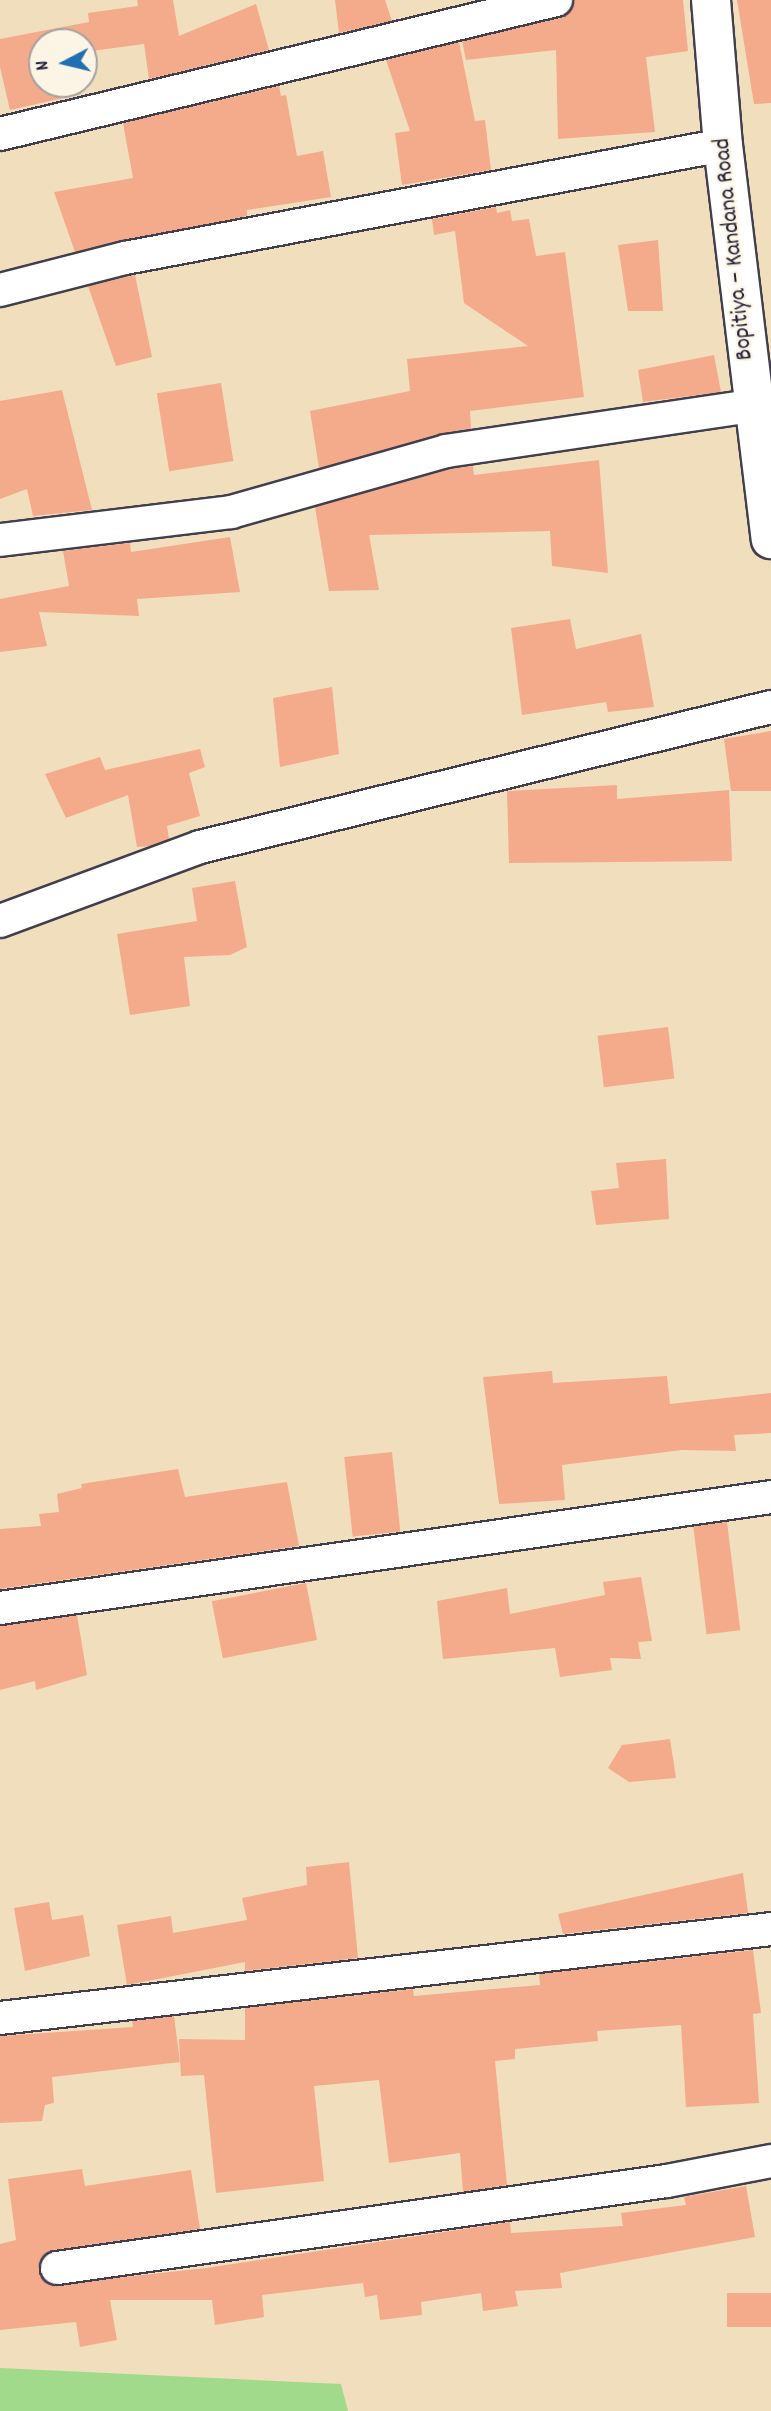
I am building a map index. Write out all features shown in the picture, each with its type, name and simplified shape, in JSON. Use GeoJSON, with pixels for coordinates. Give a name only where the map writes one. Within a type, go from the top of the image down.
{"type":"FeatureCollection","features":[{"type":"Feature","properties":{"kind":"street"},"geometry":{"type":"LineString","coordinates":[[0,134],[556,0]]}},
{"type":"Feature","properties":{"kind":"street","name":"Bopitiya – Kandana Road"},"geometry":{"type":"LineString","coordinates":[[711,0],[723,145],[762,404],[771,539]]}},
{"type":"Feature","properties":{"kind":"street"},"geometry":{"type":"LineString","coordinates":[[0,290],[125,258],[723,145]]}},
{"type":"Feature","properties":{"kind":"street"},"geometry":{"type":"LineString","coordinates":[[0,540],[231,512],[446,451],[762,404]]}},
{"type":"Feature","properties":{"kind":"street"},"geometry":{"type":"LineString","coordinates":[[0,921],[200,846],[771,707]]}},
{"type":"Feature","properties":{"kind":"street"},"geometry":{"type":"LineString","coordinates":[[0,1608],[771,1497]]}},
{"type":"Feature","properties":{"kind":"street"},"geometry":{"type":"LineString","coordinates":[[0,2018],[771,1929]]}},
{"type":"Feature","properties":{"kind":"street"},"geometry":{"type":"LineString","coordinates":[[57,2268],[653,2183],[771,2161]]}},
{"type":"Feature","properties":{"kind":"green space"},"geometry":{"type":"Polygon","coordinates":[[[0,2368],[341,2384],[348,2411],[0,2411],[0,2368]]]}},
{"type":"Feature","properties":{"kind":"building"},"geometry":{"type":"Polygon","coordinates":[[[137,0],[173,0],[179,36],[256,4],[269,50],[149,79],[144,44],[98,50],[98,28],[58,28],[89,22],[88,13],[138,6],[137,0]]]}},
{"type":"Feature","properties":{"kind":"building"},"geometry":{"type":"Polygon","coordinates":[[[335,0],[385,0],[392,21],[339,33],[335,0]]]}},
{"type":"Feature","properties":{"kind":"building"},"geometry":{"type":"Polygon","coordinates":[[[574,0],[683,0],[688,51],[646,57],[655,132],[558,139],[556,50],[466,60],[462,41],[560,18],[569,13],[574,0]]]}},
{"type":"Feature","properties":{"kind":"building"},"geometry":{"type":"Polygon","coordinates":[[[737,0],[771,0],[771,103],[754,104],[737,0]]]}},
{"type":"Feature","properties":{"kind":"building"},"geometry":{"type":"Polygon","coordinates":[[[28,34],[28,98],[63,98],[10,110],[0,67],[0,39],[28,34]]]}},
{"type":"Feature","properties":{"kind":"building"},"geometry":{"type":"Polygon","coordinates":[[[459,42],[475,121],[485,120],[491,170],[402,185],[395,133],[410,131],[386,60],[459,42]]]}},
{"type":"Feature","properties":{"kind":"building"},"geometry":{"type":"Polygon","coordinates":[[[279,86],[281,96],[286,95],[297,156],[323,151],[331,197],[247,210],[247,216],[75,252],[54,192],[133,178],[123,123],[279,86]]]}},
{"type":"Feature","properties":{"kind":"building"},"geometry":{"type":"Polygon","coordinates":[[[496,207],[497,213],[510,210],[512,221],[529,219],[536,256],[565,252],[584,397],[470,411],[471,429],[319,468],[310,411],[410,391],[407,359],[528,346],[464,303],[455,231],[434,235],[432,219],[496,207]]]}},
{"type":"Feature","properties":{"kind":"building"},"geometry":{"type":"Polygon","coordinates":[[[658,240],[663,311],[628,311],[618,245],[658,240]]]}},
{"type":"Feature","properties":{"kind":"building"},"geometry":{"type":"Polygon","coordinates":[[[135,275],[152,357],[116,366],[88,286],[135,275]]]}},
{"type":"Feature","properties":{"kind":"building"},"geometry":{"type":"Polygon","coordinates":[[[714,355],[721,392],[643,402],[638,370],[714,355]]]}},
{"type":"Feature","properties":{"kind":"building"},"geometry":{"type":"Polygon","coordinates":[[[221,383],[233,461],[169,471],[157,393],[221,383]]]}},
{"type":"Feature","properties":{"kind":"building"},"geometry":{"type":"Polygon","coordinates":[[[62,390],[92,510],[33,516],[27,489],[0,499],[0,401],[62,390]]]}},
{"type":"Feature","properties":{"kind":"building"},"geometry":{"type":"Polygon","coordinates":[[[599,460],[608,573],[552,566],[550,531],[369,535],[379,590],[329,591],[315,507],[450,469],[473,466],[474,475],[599,460]]]}},
{"type":"Feature","properties":{"kind":"building"},"geometry":{"type":"Polygon","coordinates":[[[230,537],[240,592],[137,599],[139,616],[39,612],[47,646],[0,652],[0,599],[69,586],[63,551],[130,543],[131,552],[230,537]]]}},
{"type":"Feature","properties":{"kind":"building"},"geometry":{"type":"Polygon","coordinates":[[[570,619],[576,649],[641,634],[654,707],[608,712],[606,702],[522,715],[511,628],[570,619]]]}},
{"type":"Feature","properties":{"kind":"building"},"geometry":{"type":"Polygon","coordinates":[[[332,687],[339,754],[280,767],[273,698],[332,687]]]}},
{"type":"Feature","properties":{"kind":"building"},"geometry":{"type":"Polygon","coordinates":[[[771,731],[771,791],[731,791],[724,739],[771,731]]]}},
{"type":"Feature","properties":{"kind":"building"},"geometry":{"type":"Polygon","coordinates":[[[200,749],[205,767],[189,773],[200,816],[167,826],[169,839],[150,846],[137,847],[128,795],[66,818],[45,774],[100,757],[105,770],[200,749]]]}},
{"type":"Feature","properties":{"kind":"building"},"geometry":{"type":"Polygon","coordinates":[[[617,785],[617,799],[729,790],[732,861],[509,863],[507,791],[617,785]]]}},
{"type":"Feature","properties":{"kind":"building"},"geometry":{"type":"Polygon","coordinates":[[[235,881],[247,947],[230,955],[184,957],[190,1006],[130,1015],[117,934],[197,921],[192,888],[235,881]]]}},
{"type":"Feature","properties":{"kind":"building"},"geometry":{"type":"Polygon","coordinates":[[[668,1027],[674,1079],[604,1087],[598,1036],[668,1027]]]}},
{"type":"Feature","properties":{"kind":"building"},"geometry":{"type":"Polygon","coordinates":[[[666,1159],[669,1219],[596,1225],[591,1191],[619,1188],[616,1163],[666,1159]]]}},
{"type":"Feature","properties":{"kind":"building"},"geometry":{"type":"Polygon","coordinates":[[[552,1371],[553,1383],[667,1376],[670,1404],[771,1393],[771,1433],[734,1435],[736,1451],[682,1450],[562,1465],[565,1500],[499,1504],[483,1377],[552,1371]]]}},
{"type":"Feature","properties":{"kind":"building"},"geometry":{"type":"Polygon","coordinates":[[[392,1452],[400,1532],[353,1537],[344,1457],[392,1452]]]}},
{"type":"Feature","properties":{"kind":"building"},"geometry":{"type":"Polygon","coordinates":[[[178,1469],[185,1497],[287,1482],[299,1546],[0,1589],[0,1529],[41,1526],[39,1514],[59,1512],[57,1494],[82,1488],[81,1484],[178,1469]]]}},
{"type":"Feature","properties":{"kind":"building"},"geometry":{"type":"Polygon","coordinates":[[[727,1522],[740,1630],[707,1634],[693,1526],[727,1522]]]}},
{"type":"Feature","properties":{"kind":"building"},"geometry":{"type":"Polygon","coordinates":[[[641,1577],[652,1641],[638,1642],[641,1659],[610,1658],[612,1670],[560,1677],[555,1648],[443,1659],[437,1601],[507,1588],[510,1614],[605,1595],[603,1582],[641,1577]]]}},
{"type":"Feature","properties":{"kind":"building"},"geometry":{"type":"Polygon","coordinates":[[[306,1583],[317,1640],[223,1658],[212,1601],[306,1583]]]}},
{"type":"Feature","properties":{"kind":"building"},"geometry":{"type":"Polygon","coordinates":[[[77,1615],[87,1675],[36,1690],[35,1681],[0,1690],[0,1626],[77,1615]]]}},
{"type":"Feature","properties":{"kind":"building"},"geometry":{"type":"Polygon","coordinates":[[[670,1739],[676,1778],[629,1782],[608,1768],[622,1745],[670,1739]]]}},
{"type":"Feature","properties":{"kind":"building"},"geometry":{"type":"Polygon","coordinates":[[[349,1862],[358,1958],[245,1971],[245,1962],[127,1985],[117,1925],[171,1916],[173,1933],[247,1920],[242,1898],[307,1885],[306,1867],[349,1862]]]}},
{"type":"Feature","properties":{"kind":"building"},"geometry":{"type":"Polygon","coordinates":[[[743,1873],[748,1913],[563,1934],[558,1914],[743,1873]]]}},
{"type":"Feature","properties":{"kind":"building"},"geometry":{"type":"Polygon","coordinates":[[[49,1902],[52,1920],[83,1915],[90,1956],[25,1971],[14,1908],[49,1902]]]}},
{"type":"Feature","properties":{"kind":"building"},"geometry":{"type":"Polygon","coordinates":[[[753,1950],[761,2013],[753,2014],[759,2103],[686,2107],[681,2025],[597,2031],[598,2041],[515,2049],[515,2059],[495,2061],[507,2185],[463,2192],[460,2153],[389,2163],[379,2080],[314,2086],[324,2181],[216,2193],[204,2075],[181,2076],[179,2039],[245,2040],[245,2008],[413,1989],[414,1996],[540,1985],[539,1974],[753,1950]]]}},
{"type":"Feature","properties":{"kind":"building"},"geometry":{"type":"Polygon","coordinates":[[[174,2016],[180,2062],[52,2077],[54,2103],[45,2105],[42,2121],[0,2123],[0,2036],[133,2027],[132,2021],[174,2016]]]}},
{"type":"Feature","properties":{"kind":"building"},"geometry":{"type":"Polygon","coordinates":[[[82,2169],[85,2186],[191,2170],[200,2229],[54,2250],[40,2261],[39,2270],[51,2285],[206,2268],[510,2222],[511,2233],[623,2226],[621,2213],[686,2205],[684,2197],[746,2186],[755,2237],[560,2273],[562,2288],[515,2291],[518,2306],[483,2311],[481,2293],[421,2302],[422,2315],[380,2320],[377,2295],[365,2297],[363,2283],[262,2295],[264,2317],[215,2325],[212,2300],[110,2300],[117,2340],[80,2347],[76,2322],[0,2330],[0,2244],[16,2240],[8,2179],[82,2169]]]}},
{"type":"Feature","properties":{"kind":"building"},"geometry":{"type":"Polygon","coordinates":[[[727,2293],[771,2293],[771,2327],[727,2327],[727,2293]]]}}]}
